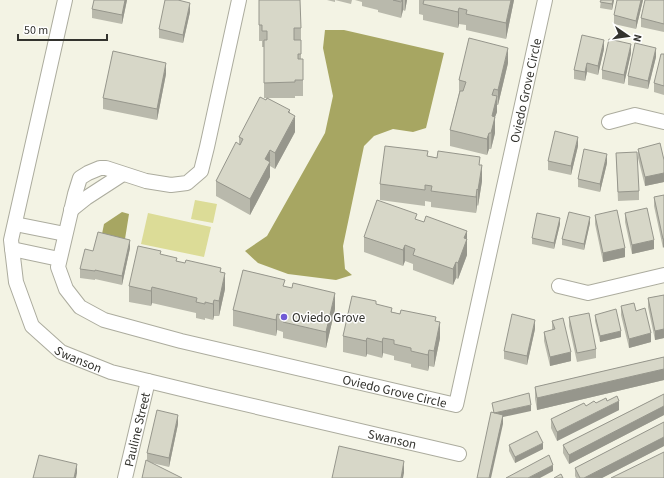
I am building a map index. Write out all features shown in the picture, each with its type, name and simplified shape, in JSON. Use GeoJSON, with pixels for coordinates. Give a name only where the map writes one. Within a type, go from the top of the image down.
{"type":"FeatureCollection","features":[{"type":"Feature","properties":{"kind":"street","name":"Swanson"},"geometry":{"type":"LineString","coordinates":[[65,0],[15,224],[8,242],[16,282],[32,326],[61,352],[111,372],[459,454]]}},
{"type":"Feature","properties":{"kind":"street"},"geometry":{"type":"LineString","coordinates":[[71,210],[86,198],[123,174],[146,181],[171,185],[187,183],[201,171],[239,0]]}},
{"type":"Feature","properties":{"kind":"street","name":"Oviedo Grove Circle"},"geometry":{"type":"LineString","coordinates":[[123,174],[106,168],[100,168],[80,178],[58,267],[66,289],[80,307],[104,320],[181,341],[456,405],[546,0]]}},
{"type":"Feature","properties":{"kind":"street"},"geometry":{"type":"LineString","coordinates":[[608,122],[636,115],[664,122]]}},
{"type":"Feature","properties":{"kind":"street"},"geometry":{"type":"LineString","coordinates":[[15,224],[65,234]]}},
{"type":"Feature","properties":{"kind":"street"},"geometry":{"type":"LineString","coordinates":[[8,242],[59,259]]}},
{"type":"Feature","properties":{"kind":"street"},"geometry":{"type":"LineString","coordinates":[[559,286],[588,292],[664,275]]}},
{"type":"Feature","properties":{"kind":"street","name":"Pauline Street"},"geometry":{"type":"LineString","coordinates":[[125,478],[148,381]]}},
{"type":"Feature","properties":{"kind":"green space"},"geometry":{"type":"Polygon","coordinates":[[[195,200],[217,204],[213,223],[191,219],[195,200]]]}},
{"type":"Feature","properties":{"kind":"green space"},"geometry":{"type":"Polygon","coordinates":[[[148,213],[211,227],[204,257],[141,244],[148,213]]]}},
{"type":"Feature","properties":{"kind":"shaded area"},"geometry":{"type":"Polygon","coordinates":[[[325,30],[344,30],[444,53],[426,128],[413,132],[393,129],[374,136],[364,146],[343,246],[345,269],[352,275],[336,280],[288,274],[258,263],[245,251],[267,236],[325,133],[333,96],[323,48],[325,30]]]}},
{"type":"Feature","properties":{"kind":"shaded area"},"geometry":{"type":"Polygon","coordinates":[[[122,212],[129,214],[125,239],[102,234],[104,224],[122,212]]]}},
{"type":"Feature","properties":{"kind":"building"},"geometry":{"type":"Polygon","coordinates":[[[94,0],[125,0],[122,15],[92,9],[94,0]]]}},
{"type":"Feature","properties":{"kind":"building"},"geometry":{"type":"Polygon","coordinates":[[[165,0],[178,0],[190,3],[183,35],[159,29],[165,0]]]}},
{"type":"Feature","properties":{"kind":"building"},"geometry":{"type":"Polygon","coordinates":[[[259,0],[300,0],[301,28],[294,28],[294,40],[301,40],[301,54],[298,54],[298,59],[303,59],[303,80],[295,80],[295,82],[264,83],[264,40],[267,40],[267,31],[262,31],[262,25],[259,25],[259,0]]]}},
{"type":"Feature","properties":{"kind":"building"},"geometry":{"type":"Polygon","coordinates":[[[424,0],[511,0],[506,23],[466,14],[467,10],[459,8],[458,12],[423,4],[424,0]]]}},
{"type":"Feature","properties":{"kind":"building"},"geometry":{"type":"Polygon","coordinates":[[[601,0],[613,0],[612,4],[600,2],[601,0]]]}},
{"type":"Feature","properties":{"kind":"building"},"geometry":{"type":"Polygon","coordinates":[[[617,0],[641,0],[636,21],[614,15],[617,0]]]}},
{"type":"Feature","properties":{"kind":"building"},"geometry":{"type":"Polygon","coordinates":[[[645,0],[664,0],[664,24],[641,18],[645,0]]]}},
{"type":"Feature","properties":{"kind":"building"},"geometry":{"type":"Polygon","coordinates":[[[582,35],[604,40],[598,66],[587,63],[585,72],[574,70],[582,35]]]}},
{"type":"Feature","properties":{"kind":"building"},"geometry":{"type":"Polygon","coordinates":[[[469,38],[508,48],[498,90],[494,89],[492,95],[497,96],[492,116],[495,117],[491,133],[489,133],[487,139],[450,130],[460,91],[463,91],[466,82],[459,80],[469,38]]]}},
{"type":"Feature","properties":{"kind":"building"},"geometry":{"type":"Polygon","coordinates":[[[609,39],[631,44],[624,75],[602,70],[609,39]]]}},
{"type":"Feature","properties":{"kind":"building"},"geometry":{"type":"Polygon","coordinates":[[[635,43],[656,48],[648,81],[628,76],[635,43]]]}},
{"type":"Feature","properties":{"kind":"building"},"geometry":{"type":"Polygon","coordinates":[[[113,51],[166,63],[157,109],[103,98],[113,51]]]}},
{"type":"Feature","properties":{"kind":"building"},"geometry":{"type":"Polygon","coordinates":[[[661,54],[664,54],[664,86],[654,83],[661,54]]]}},
{"type":"Feature","properties":{"kind":"building"},"geometry":{"type":"Polygon","coordinates":[[[260,97],[266,100],[267,98],[290,110],[288,112],[295,116],[275,153],[270,150],[265,159],[270,162],[250,199],[216,181],[236,142],[240,145],[243,139],[239,137],[260,97]]]}},
{"type":"Feature","properties":{"kind":"building"},"geometry":{"type":"Polygon","coordinates":[[[555,131],[578,137],[571,166],[548,161],[555,131]]]}},
{"type":"Feature","properties":{"kind":"building"},"geometry":{"type":"Polygon","coordinates":[[[660,143],[664,160],[664,173],[645,177],[638,149],[660,143]]]}},
{"type":"Feature","properties":{"kind":"building"},"geometry":{"type":"Polygon","coordinates":[[[385,146],[428,151],[427,156],[437,158],[438,151],[480,157],[479,165],[482,165],[476,197],[431,191],[432,186],[425,185],[425,190],[380,184],[385,146]]]}},
{"type":"Feature","properties":{"kind":"building"},"geometry":{"type":"Polygon","coordinates":[[[584,149],[607,154],[600,184],[578,179],[584,149]]]}},
{"type":"Feature","properties":{"kind":"building"},"geometry":{"type":"Polygon","coordinates":[[[637,152],[639,191],[618,192],[616,153],[637,152]]]}},
{"type":"Feature","properties":{"kind":"building"},"geometry":{"type":"Polygon","coordinates":[[[664,195],[664,239],[663,239],[654,197],[664,195]]]}},
{"type":"Feature","properties":{"kind":"building"},"geometry":{"type":"Polygon","coordinates":[[[377,200],[417,214],[415,219],[424,222],[426,216],[467,231],[464,238],[467,239],[458,263],[456,262],[453,269],[413,255],[415,249],[405,245],[403,250],[364,237],[377,200]]]}},
{"type":"Feature","properties":{"kind":"building"},"geometry":{"type":"Polygon","coordinates":[[[647,208],[654,240],[632,245],[625,213],[647,208]]]}},
{"type":"Feature","properties":{"kind":"building"},"geometry":{"type":"Polygon","coordinates":[[[617,210],[625,248],[603,253],[595,215],[617,210]]]}},
{"type":"Feature","properties":{"kind":"building"},"geometry":{"type":"Polygon","coordinates":[[[569,212],[590,217],[584,244],[562,239],[569,212]]]}},
{"type":"Feature","properties":{"kind":"building"},"geometry":{"type":"Polygon","coordinates":[[[537,213],[560,218],[554,243],[532,238],[537,213]]]}},
{"type":"Feature","properties":{"kind":"building"},"geometry":{"type":"Polygon","coordinates":[[[98,232],[130,240],[122,276],[95,270],[80,269],[85,249],[93,251],[98,232]]]}},
{"type":"Feature","properties":{"kind":"building"},"geometry":{"type":"Polygon","coordinates":[[[138,246],[161,251],[160,254],[177,258],[176,261],[185,263],[186,260],[221,268],[220,272],[225,273],[219,301],[214,300],[213,304],[205,302],[205,304],[196,302],[197,298],[152,287],[151,291],[129,286],[138,246]]]}},
{"type":"Feature","properties":{"kind":"building"},"geometry":{"type":"Polygon","coordinates":[[[243,270],[285,280],[283,286],[292,288],[293,283],[335,293],[326,332],[283,322],[285,316],[277,314],[276,320],[233,310],[243,270]]]}},
{"type":"Feature","properties":{"kind":"building"},"geometry":{"type":"Polygon","coordinates":[[[664,295],[664,329],[655,331],[648,298],[664,295]]]}},
{"type":"Feature","properties":{"kind":"building"},"geometry":{"type":"Polygon","coordinates":[[[352,296],[376,301],[376,304],[392,308],[391,312],[400,314],[401,310],[436,317],[435,321],[440,322],[434,351],[429,350],[428,355],[411,351],[411,348],[394,344],[394,340],[383,338],[382,342],[367,338],[366,341],[343,336],[352,296]]]}},
{"type":"Feature","properties":{"kind":"building"},"geometry":{"type":"Polygon","coordinates":[[[634,303],[636,311],[645,308],[651,333],[629,339],[621,306],[634,303]]]}},
{"type":"Feature","properties":{"kind":"building"},"geometry":{"type":"Polygon","coordinates":[[[616,309],[621,331],[600,336],[595,315],[616,309]]]}},
{"type":"Feature","properties":{"kind":"building"},"geometry":{"type":"Polygon","coordinates":[[[589,313],[596,349],[577,353],[569,317],[589,313]]]}},
{"type":"Feature","properties":{"kind":"building"},"geometry":{"type":"Polygon","coordinates":[[[512,314],[535,320],[527,356],[504,351],[512,314]]]}},
{"type":"Feature","properties":{"kind":"building"},"geometry":{"type":"Polygon","coordinates":[[[563,318],[571,352],[550,357],[544,332],[555,329],[552,321],[563,318]]]}},
{"type":"Feature","properties":{"kind":"building"},"geometry":{"type":"Polygon","coordinates":[[[664,357],[664,369],[537,398],[535,387],[664,357]]]}},
{"type":"Feature","properties":{"kind":"building"},"geometry":{"type":"Polygon","coordinates":[[[529,393],[531,405],[494,413],[492,403],[529,393]]]}},
{"type":"Feature","properties":{"kind":"building"},"geometry":{"type":"Polygon","coordinates":[[[664,394],[664,406],[569,455],[563,445],[664,394]]]}},
{"type":"Feature","properties":{"kind":"building"},"geometry":{"type":"Polygon","coordinates":[[[617,396],[619,401],[557,432],[551,419],[584,403],[586,406],[594,401],[596,403],[606,398],[607,401],[617,396]]]}},
{"type":"Feature","properties":{"kind":"building"},"geometry":{"type":"Polygon","coordinates":[[[157,410],[178,415],[169,458],[147,453],[157,410]]]}},
{"type":"Feature","properties":{"kind":"building"},"geometry":{"type":"Polygon","coordinates":[[[491,412],[503,415],[489,478],[477,478],[491,412]]]}},
{"type":"Feature","properties":{"kind":"building"},"geometry":{"type":"Polygon","coordinates":[[[664,422],[664,437],[584,478],[580,478],[575,468],[664,422]]]}},
{"type":"Feature","properties":{"kind":"building"},"geometry":{"type":"Polygon","coordinates":[[[537,431],[543,443],[515,457],[509,445],[537,431]]]}},
{"type":"Feature","properties":{"kind":"building"},"geometry":{"type":"Polygon","coordinates":[[[339,446],[404,461],[401,478],[332,478],[339,446]]]}},
{"type":"Feature","properties":{"kind":"building"},"geometry":{"type":"Polygon","coordinates":[[[664,452],[664,478],[611,478],[664,452]]]}},
{"type":"Feature","properties":{"kind":"building"},"geometry":{"type":"Polygon","coordinates":[[[39,455],[77,464],[74,478],[33,478],[39,455]]]}},
{"type":"Feature","properties":{"kind":"building"},"geometry":{"type":"Polygon","coordinates":[[[549,455],[553,465],[528,478],[506,478],[549,455]]]}},
{"type":"Feature","properties":{"kind":"building"},"geometry":{"type":"Polygon","coordinates":[[[146,460],[182,478],[142,478],[146,460]]]}},
{"type":"Feature","properties":{"kind":"building"},"geometry":{"type":"Polygon","coordinates":[[[561,474],[563,478],[554,478],[561,474]]]}},
{"type":"Feature","properties":{"kind":"place","name":"Oviedo Grove"},"geometry":{"type":"Point","coordinates":[284,317]}}]}
